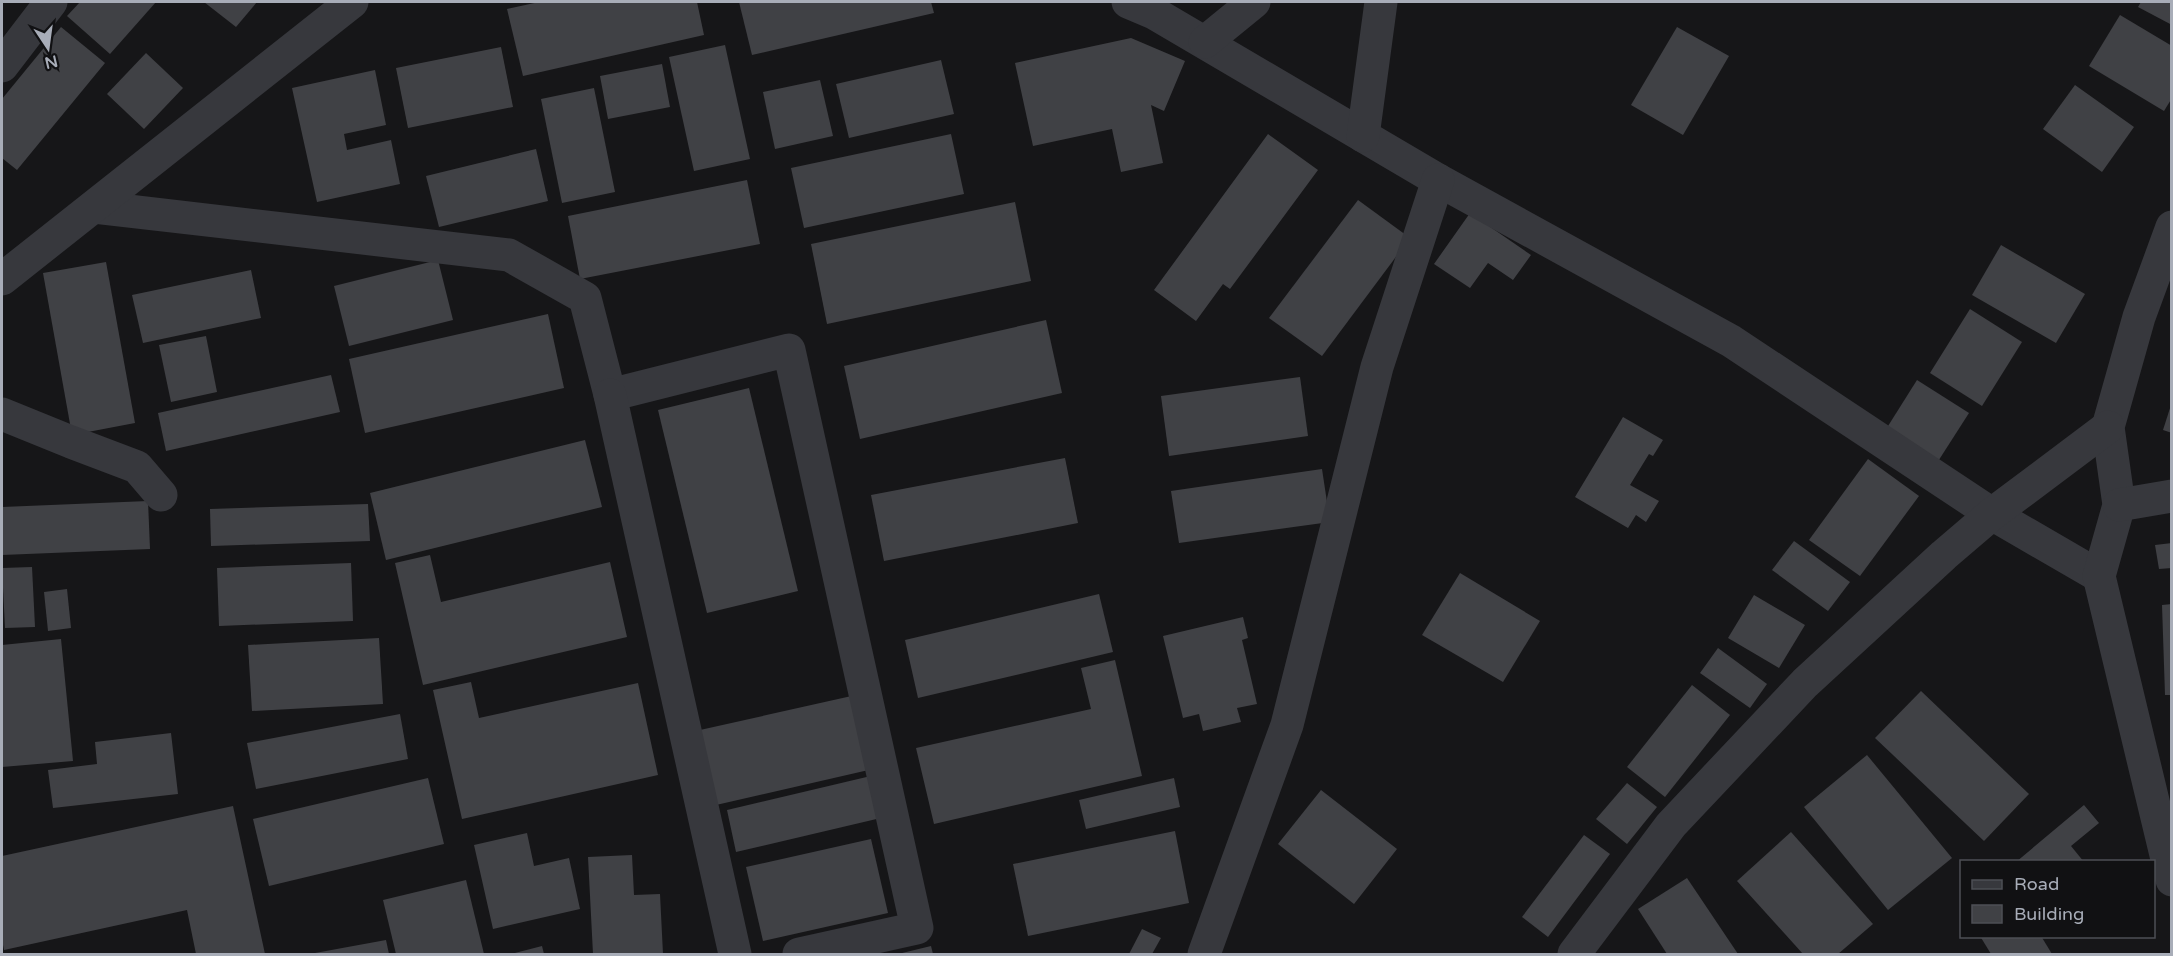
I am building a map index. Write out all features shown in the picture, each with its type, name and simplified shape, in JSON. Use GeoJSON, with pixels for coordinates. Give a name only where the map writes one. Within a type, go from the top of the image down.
{"type":"FeatureCollection","features":[{"type":"Feature","properties":{"kind":"street"},"geometry":{"type":"LineString","coordinates":[[2,66],[51,2]]}},
{"type":"Feature","properties":{"kind":"street"},"geometry":{"type":"LineString","coordinates":[[2,279],[352,2]]}},
{"type":"Feature","properties":{"kind":"street"},"geometry":{"type":"LineString","coordinates":[[1128,2],[1155,13],[1438,180],[1731,341],[1992,514],[2099,576]]}},
{"type":"Feature","properties":{"kind":"street"},"geometry":{"type":"LineString","coordinates":[[1204,42],[1254,2]]}},
{"type":"Feature","properties":{"kind":"street"},"geometry":{"type":"LineString","coordinates":[[1362,136],[1381,2]]}},
{"type":"Feature","properties":{"kind":"street"},"geometry":{"type":"LineString","coordinates":[[1204,954],[1287,725],[1377,367],[1438,180]]}},
{"type":"Feature","properties":{"kind":"street"},"geometry":{"type":"LineString","coordinates":[[94,207],[509,255],[585,298],[610,395],[735,954]]}},
{"type":"Feature","properties":{"kind":"street"},"geometry":{"type":"LineString","coordinates":[[2172,227],[2139,317],[2108,427],[2119,505],[2099,576],[2172,880]]}},
{"type":"Feature","properties":{"kind":"street"},"geometry":{"type":"LineString","coordinates":[[610,395],[789,350],[917,928],[800,954]]}},
{"type":"Feature","properties":{"kind":"street"},"geometry":{"type":"LineString","coordinates":[[2,414],[137,467],[161,495]]}},
{"type":"Feature","properties":{"kind":"street"},"geometry":{"type":"LineString","coordinates":[[1574,954],[1671,825],[1805,683],[1992,514],[2108,427]]}},
{"type":"Feature","properties":{"kind":"street"},"geometry":{"type":"LineString","coordinates":[[2119,505],[2172,496]]}},
{"type":"Feature","properties":{"kind":"building"},"geometry":{"type":"Polygon","coordinates":[[[80,2],[156,2],[110,54],[67,16],[80,2]]]}},
{"type":"Feature","properties":{"kind":"building"},"geometry":{"type":"Polygon","coordinates":[[[204,2],[257,2],[236,27],[204,2]]]}},
{"type":"Feature","properties":{"kind":"building"},"geometry":{"type":"Polygon","coordinates":[[[539,2],[697,2],[704,35],[523,76],[507,9],[539,2]]]}},
{"type":"Feature","properties":{"kind":"building"},"geometry":{"type":"Polygon","coordinates":[[[739,2],[931,2],[934,13],[752,55],[739,2]]]}},
{"type":"Feature","properties":{"kind":"building"},"geometry":{"type":"Polygon","coordinates":[[[2141,2],[2172,2],[2172,25],[2138,7],[2141,2]]]}},
{"type":"Feature","properties":{"kind":"building"},"geometry":{"type":"Polygon","coordinates":[[[2120,15],[2172,46],[2172,98],[2164,111],[2089,66],[2120,15]]]}},
{"type":"Feature","properties":{"kind":"building"},"geometry":{"type":"Polygon","coordinates":[[[61,27],[105,63],[17,170],[2,158],[2,99],[61,27]]]}},
{"type":"Feature","properties":{"kind":"building"},"geometry":{"type":"Polygon","coordinates":[[[1677,27],[1729,56],[1683,135],[1631,105],[1677,27]]]}},
{"type":"Feature","properties":{"kind":"building"},"geometry":{"type":"Polygon","coordinates":[[[1131,38],[1185,61],[1164,111],[1151,105],[1163,163],[1121,172],[1112,129],[1033,146],[1015,63],[1131,38]]]}},
{"type":"Feature","properties":{"kind":"building"},"geometry":{"type":"Polygon","coordinates":[[[725,45],[750,159],[694,171],[669,57],[725,45]]]}},
{"type":"Feature","properties":{"kind":"building"},"geometry":{"type":"Polygon","coordinates":[[[501,47],[513,107],[408,128],[396,68],[501,47]]]}},
{"type":"Feature","properties":{"kind":"building"},"geometry":{"type":"Polygon","coordinates":[[[146,53],[183,88],[144,129],[107,94],[146,53]]]}},
{"type":"Feature","properties":{"kind":"building"},"geometry":{"type":"Polygon","coordinates":[[[941,60],[954,114],[849,138],[836,84],[941,60]]]}},
{"type":"Feature","properties":{"kind":"building"},"geometry":{"type":"Polygon","coordinates":[[[662,64],[670,107],[608,119],[600,76],[662,64]]]}},
{"type":"Feature","properties":{"kind":"building"},"geometry":{"type":"Polygon","coordinates":[[[375,70],[386,125],[344,134],[347,150],[391,140],[400,184],[317,202],[292,88],[375,70]]]}},
{"type":"Feature","properties":{"kind":"building"},"geometry":{"type":"Polygon","coordinates":[[[820,80],[833,136],[775,149],[763,92],[820,80]]]}},
{"type":"Feature","properties":{"kind":"building"},"geometry":{"type":"Polygon","coordinates":[[[2075,85],[2134,127],[2102,172],[2043,129],[2075,85]]]}},
{"type":"Feature","properties":{"kind":"building"},"geometry":{"type":"Polygon","coordinates":[[[594,88],[615,192],[562,203],[541,99],[594,88]]]}},
{"type":"Feature","properties":{"kind":"building"},"geometry":{"type":"Polygon","coordinates":[[[951,134],[964,194],[804,228],[791,168],[951,134]]]}},
{"type":"Feature","properties":{"kind":"building"},"geometry":{"type":"Polygon","coordinates":[[[1268,134],[1318,170],[1230,289],[1223,284],[1196,321],[1154,290],[1268,134]]]}},
{"type":"Feature","properties":{"kind":"building"},"geometry":{"type":"Polygon","coordinates":[[[536,149],[548,201],[439,227],[426,176],[536,149]]]}},
{"type":"Feature","properties":{"kind":"building"},"geometry":{"type":"Polygon","coordinates":[[[747,180],[760,244],[580,279],[568,216],[747,180]]]}},
{"type":"Feature","properties":{"kind":"building"},"geometry":{"type":"Polygon","coordinates":[[[1358,200],[1410,238],[1322,356],[1269,318],[1358,200]]]}},
{"type":"Feature","properties":{"kind":"building"},"geometry":{"type":"Polygon","coordinates":[[[1015,202],[1031,281],[827,324],[811,244],[1015,202]]]}},
{"type":"Feature","properties":{"kind":"building"},"geometry":{"type":"Polygon","coordinates":[[[1470,213],[1531,255],[1513,280],[1488,263],[1470,288],[1434,264],[1470,213]]]}},
{"type":"Feature","properties":{"kind":"building"},"geometry":{"type":"Polygon","coordinates":[[[2001,245],[2085,294],[2056,343],[1972,295],[2001,245]]]}},
{"type":"Feature","properties":{"kind":"building"},"geometry":{"type":"Polygon","coordinates":[[[438,260],[453,320],[349,346],[334,286],[438,260]]]}},
{"type":"Feature","properties":{"kind":"building"},"geometry":{"type":"Polygon","coordinates":[[[106,262],[135,423],[72,435],[43,273],[106,262]]]}},
{"type":"Feature","properties":{"kind":"building"},"geometry":{"type":"Polygon","coordinates":[[[251,270],[261,318],[143,343],[132,295],[251,270]]]}},
{"type":"Feature","properties":{"kind":"building"},"geometry":{"type":"Polygon","coordinates":[[[1970,309],[2022,342],[1982,406],[1930,373],[1970,309]]]}},
{"type":"Feature","properties":{"kind":"building"},"geometry":{"type":"Polygon","coordinates":[[[548,314],[564,388],[365,433],[349,359],[548,314]]]}},
{"type":"Feature","properties":{"kind":"building"},"geometry":{"type":"Polygon","coordinates":[[[1046,320],[1062,393],[860,439],[844,366],[1046,320]]]}},
{"type":"Feature","properties":{"kind":"building"},"geometry":{"type":"Polygon","coordinates":[[[206,336],[217,392],[171,402],[159,345],[206,336]]]}},
{"type":"Feature","properties":{"kind":"building"},"geometry":{"type":"Polygon","coordinates":[[[331,375],[340,412],[166,451],[158,413],[331,375]]]}},
{"type":"Feature","properties":{"kind":"building"},"geometry":{"type":"Polygon","coordinates":[[[1300,377],[1308,436],[1169,456],[1161,396],[1300,377]]]}},
{"type":"Feature","properties":{"kind":"building"},"geometry":{"type":"Polygon","coordinates":[[[1917,380],[1969,413],[1935,466],[1883,434],[1917,380]]]}},
{"type":"Feature","properties":{"kind":"building"},"geometry":{"type":"Polygon","coordinates":[[[749,388],[798,591],[707,613],[658,410],[749,388]]]}},
{"type":"Feature","properties":{"kind":"building"},"geometry":{"type":"Polygon","coordinates":[[[2172,405],[2172,433],[2163,430],[2172,405]]]}},
{"type":"Feature","properties":{"kind":"building"},"geometry":{"type":"Polygon","coordinates":[[[1623,417],[1663,440],[1653,456],[1649,454],[1630,485],[1659,501],[1646,522],[1636,515],[1628,528],[1575,497],[1623,417]]]}},
{"type":"Feature","properties":{"kind":"building"},"geometry":{"type":"Polygon","coordinates":[[[585,440],[602,507],[386,560],[370,493],[585,440]]]}},
{"type":"Feature","properties":{"kind":"building"},"geometry":{"type":"Polygon","coordinates":[[[1065,458],[1078,523],[884,561],[871,495],[1065,458]]]}},
{"type":"Feature","properties":{"kind":"building"},"geometry":{"type":"Polygon","coordinates":[[[1868,459],[1919,496],[1860,576],[1809,540],[1868,459]]]}},
{"type":"Feature","properties":{"kind":"building"},"geometry":{"type":"Polygon","coordinates":[[[1322,469],[1330,522],[1179,543],[1171,491],[1322,469]]]}},
{"type":"Feature","properties":{"kind":"building"},"geometry":{"type":"Polygon","coordinates":[[[148,501],[150,549],[2,555],[2,507],[148,501]]]}},
{"type":"Feature","properties":{"kind":"building"},"geometry":{"type":"Polygon","coordinates":[[[368,504],[370,541],[211,546],[210,509],[368,504]]]}},
{"type":"Feature","properties":{"kind":"building"},"geometry":{"type":"Polygon","coordinates":[[[1794,541],[1850,582],[1828,611],[1772,570],[1794,541]]]}},
{"type":"Feature","properties":{"kind":"building"},"geometry":{"type":"Polygon","coordinates":[[[2172,543],[2172,568],[2159,569],[2155,545],[2172,543]]]}},
{"type":"Feature","properties":{"kind":"building"},"geometry":{"type":"Polygon","coordinates":[[[430,555],[441,602],[610,562],[627,637],[423,685],[395,563],[430,555]]]}},
{"type":"Feature","properties":{"kind":"building"},"geometry":{"type":"Polygon","coordinates":[[[351,563],[353,621],[219,626],[217,568],[351,563]]]}},
{"type":"Feature","properties":{"kind":"building"},"geometry":{"type":"Polygon","coordinates":[[[32,567],[35,627],[5,628],[2,568],[32,567]]]}},
{"type":"Feature","properties":{"kind":"building"},"geometry":{"type":"Polygon","coordinates":[[[1460,573],[1540,621],[1503,682],[1422,635],[1460,573]]]}},
{"type":"Feature","properties":{"kind":"building"},"geometry":{"type":"Polygon","coordinates":[[[67,589],[71,628],[48,631],[44,592],[67,589]]]}},
{"type":"Feature","properties":{"kind":"building"},"geometry":{"type":"Polygon","coordinates":[[[1099,594],[1113,652],[918,698],[905,640],[1099,594]]]}},
{"type":"Feature","properties":{"kind":"building"},"geometry":{"type":"Polygon","coordinates":[[[1754,595],[1805,625],[1779,668],[1728,638],[1754,595]]]}},
{"type":"Feature","properties":{"kind":"building"},"geometry":{"type":"Polygon","coordinates":[[[2172,604],[2172,695],[2165,695],[2162,605],[2172,604]]]}},
{"type":"Feature","properties":{"kind":"building"},"geometry":{"type":"Polygon","coordinates":[[[1243,617],[1248,638],[1242,640],[1257,704],[1237,708],[1241,722],[1203,731],[1199,714],[1183,718],[1163,636],[1243,617]]]}},
{"type":"Feature","properties":{"kind":"building"},"geometry":{"type":"Polygon","coordinates":[[[379,638],[383,704],[252,711],[248,645],[379,638]]]}},
{"type":"Feature","properties":{"kind":"building"},"geometry":{"type":"Polygon","coordinates":[[[61,639],[73,761],[2,767],[2,645],[61,639]]]}},
{"type":"Feature","properties":{"kind":"building"},"geometry":{"type":"Polygon","coordinates":[[[1718,648],[1767,684],[1750,708],[1700,673],[1718,648]]]}},
{"type":"Feature","properties":{"kind":"building"},"geometry":{"type":"Polygon","coordinates":[[[1115,660],[1142,776],[934,824],[916,748],[1091,709],[1081,668],[1115,660]]]}},
{"type":"Feature","properties":{"kind":"building"},"geometry":{"type":"Polygon","coordinates":[[[471,682],[479,718],[638,683],[658,775],[462,819],[433,690],[471,682]]]}},
{"type":"Feature","properties":{"kind":"building"},"geometry":{"type":"Polygon","coordinates":[[[1692,685],[1730,715],[1665,797],[1627,767],[1692,685]]]}},
{"type":"Feature","properties":{"kind":"building"},"geometry":{"type":"Polygon","coordinates":[[[1921,691],[2029,794],[1984,841],[1875,738],[1921,691]]]}},
{"type":"Feature","properties":{"kind":"building"},"geometry":{"type":"Polygon","coordinates":[[[856,695],[873,769],[716,805],[700,730],[856,695]]]}},
{"type":"Feature","properties":{"kind":"building"},"geometry":{"type":"Polygon","coordinates":[[[400,714],[408,759],[256,789],[247,743],[400,714]]]}},
{"type":"Feature","properties":{"kind":"building"},"geometry":{"type":"Polygon","coordinates":[[[171,733],[178,794],[53,808],[48,770],[97,764],[95,742],[171,733]]]}},
{"type":"Feature","properties":{"kind":"building"},"geometry":{"type":"Polygon","coordinates":[[[1867,755],[1952,858],[1888,910],[1804,807],[1867,755]]]}},
{"type":"Feature","properties":{"kind":"building"},"geometry":{"type":"Polygon","coordinates":[[[875,775],[885,817],[736,852],[727,810],[875,775]]]}},
{"type":"Feature","properties":{"kind":"building"},"geometry":{"type":"Polygon","coordinates":[[[428,778],[444,844],[269,886],[253,819],[428,778]]]}},
{"type":"Feature","properties":{"kind":"building"},"geometry":{"type":"Polygon","coordinates":[[[1174,778],[1180,807],[1086,829],[1079,800],[1174,778]]]}},
{"type":"Feature","properties":{"kind":"building"},"geometry":{"type":"Polygon","coordinates":[[[1627,783],[1657,807],[1627,844],[1596,819],[1627,783]]]}},
{"type":"Feature","properties":{"kind":"building"},"geometry":{"type":"Polygon","coordinates":[[[1321,790],[1397,849],[1354,904],[1278,844],[1321,790]]]}},
{"type":"Feature","properties":{"kind":"building"},"geometry":{"type":"Polygon","coordinates":[[[2084,805],[2099,823],[2071,846],[2082,860],[2018,860],[2084,805]]]}},
{"type":"Feature","properties":{"kind":"building"},"geometry":{"type":"Polygon","coordinates":[[[233,806],[265,954],[196,954],[187,910],[4,950],[2,856],[233,806]]]}},
{"type":"Feature","properties":{"kind":"building"},"geometry":{"type":"Polygon","coordinates":[[[1175,831],[1189,903],[1028,936],[1013,864],[1175,831]]]}},
{"type":"Feature","properties":{"kind":"building"},"geometry":{"type":"Polygon","coordinates":[[[1791,832],[1873,924],[1838,954],[1803,954],[1737,881],[1791,832]]]}},
{"type":"Feature","properties":{"kind":"building"},"geometry":{"type":"Polygon","coordinates":[[[527,833],[534,866],[569,858],[580,909],[493,929],[474,845],[527,833]]]}},
{"type":"Feature","properties":{"kind":"building"},"geometry":{"type":"Polygon","coordinates":[[[1584,835],[1610,854],[1548,937],[1522,917],[1584,835]]]}},
{"type":"Feature","properties":{"kind":"building"},"geometry":{"type":"Polygon","coordinates":[[[871,839],[888,913],[763,941],[746,867],[871,839]]]}},
{"type":"Feature","properties":{"kind":"building"},"geometry":{"type":"Polygon","coordinates":[[[632,855],[634,895],[660,894],[663,954],[593,954],[588,857],[632,855]]]}},
{"type":"Feature","properties":{"kind":"building"},"geometry":{"type":"Polygon","coordinates":[[[1687,878],[1738,954],[1667,954],[1638,909],[1687,878]]]}},
{"type":"Feature","properties":{"kind":"building"},"geometry":{"type":"Polygon","coordinates":[[[466,880],[484,954],[396,954],[383,900],[466,880]]]}},
{"type":"Feature","properties":{"kind":"building"},"geometry":{"type":"Polygon","coordinates":[[[1142,929],[1161,938],[1152,954],[1129,954],[1142,929]]]}},
{"type":"Feature","properties":{"kind":"building"},"geometry":{"type":"Polygon","coordinates":[[[1981,938],[2042,938],[2052,954],[1991,954],[1981,938]]]}},
{"type":"Feature","properties":{"kind":"building"},"geometry":{"type":"Polygon","coordinates":[[[386,940],[389,954],[315,954],[315,953],[386,940]]]}},
{"type":"Feature","properties":{"kind":"building"},"geometry":{"type":"Polygon","coordinates":[[[542,946],[544,954],[511,954],[542,946]]]}},
{"type":"Feature","properties":{"kind":"building"},"geometry":{"type":"Polygon","coordinates":[[[931,946],[933,954],[898,954],[931,946]]]}}]}
